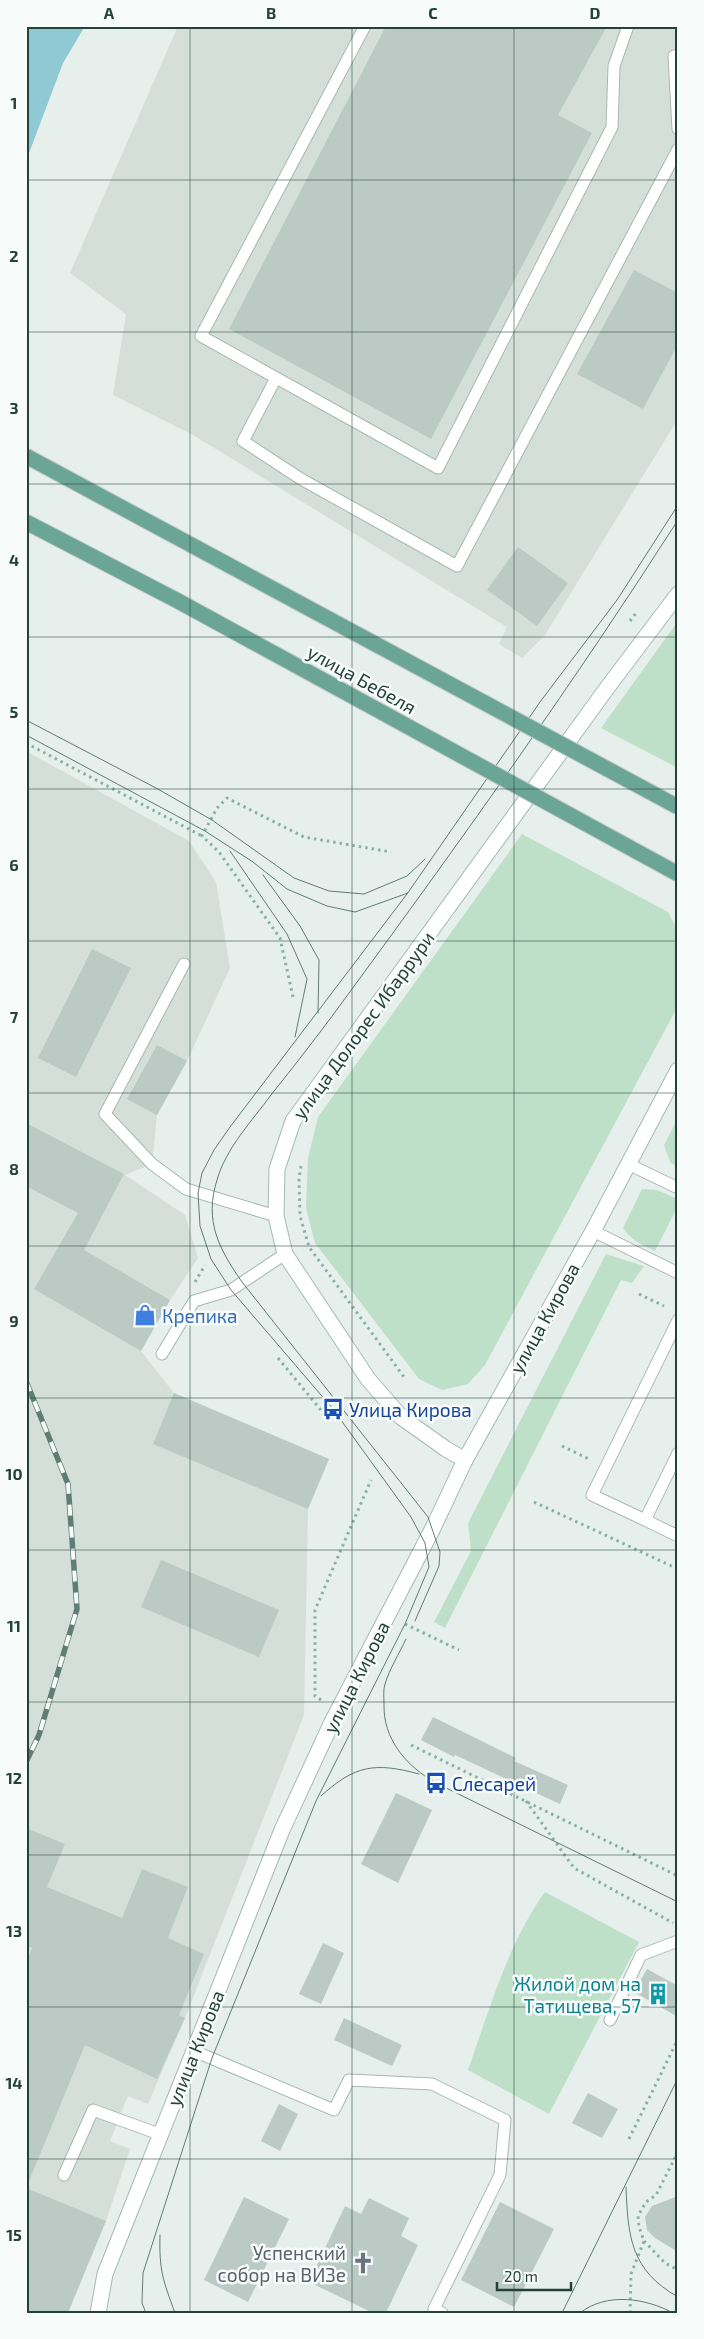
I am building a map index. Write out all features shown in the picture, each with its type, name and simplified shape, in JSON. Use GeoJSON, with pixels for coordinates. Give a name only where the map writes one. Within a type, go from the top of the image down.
{"type":"FeatureCollection","features":[{"type":"Feature","properties":{"kind":"main road","name":"улица Бебеля"},"geometry":{"type":"LineString","coordinates":[[26,456],[678,806]]}},
{"type":"Feature","properties":{"kind":"main road","name":"улица Бебеля"},"geometry":{"type":"LineString","coordinates":[[26,522],[178,601],[678,874]]}},
{"type":"Feature","properties":{"kind":"main road","name":"улица Долорес Ибаррури"},"geometry":{"type":"LineString","coordinates":[[465,1460],[446,1450],[401,1417],[368,1380],[285,1254],[276,1216],[277,1170],[293,1121],[607,688],[678,594]]}},
{"type":"Feature","properties":{"kind":"main road","name":"улица Кирова"},"geometry":{"type":"LineString","coordinates":[[98,2313],[104,2274],[159,2134],[282,1830],[332,1722],[388,1615],[465,1460],[593,1230],[678,1070]]}},
{"type":"Feature","properties":{"kind":"lane"},"geometry":{"type":"LineString","coordinates":[[365,26],[201,336],[438,468],[612,127],[614,66],[628,26]]}},
{"type":"Feature","properties":{"kind":"lane"},"geometry":{"type":"LineString","coordinates":[[674,56],[678,129]]}},
{"type":"Feature","properties":{"kind":"lane"},"geometry":{"type":"LineString","coordinates":[[276,378],[242,441],[301,479],[457,566],[678,149]]}},
{"type":"Feature","properties":{"kind":"lane"},"geometry":{"type":"LineString","coordinates":[[184,964],[105,1114],[152,1164],[186,1189],[276,1216]]}},
{"type":"Feature","properties":{"kind":"lane"},"geometry":{"type":"LineString","coordinates":[[628,1164],[678,1188]]}},
{"type":"Feature","properties":{"kind":"lane"},"geometry":{"type":"LineString","coordinates":[[593,1230],[678,1272]]}},
{"type":"Feature","properties":{"kind":"lane"},"geometry":{"type":"LineString","coordinates":[[162,1354],[194,1301],[231,1290],[285,1254]]}},
{"type":"Feature","properties":{"kind":"lane"},"geometry":{"type":"LineString","coordinates":[[678,1320],[592,1495],[678,1536]]}},
{"type":"Feature","properties":{"kind":"lane"},"geometry":{"type":"LineString","coordinates":[[645,1520],[678,1453]]}},
{"type":"Feature","properties":{"kind":"lane"},"geometry":{"type":"LineString","coordinates":[[610,2020],[641,1955],[678,1941]]}},
{"type":"Feature","properties":{"kind":"lane"},"geometry":{"type":"LineString","coordinates":[[194,2051],[334,2110],[349,2080],[432,2084],[505,2120],[500,2175],[434,2309],[442,2313]]}},
{"type":"Feature","properties":{"kind":"lane"},"geometry":{"type":"LineString","coordinates":[[64,2176],[93,2110],[159,2134]]}},
{"type":"Feature","properties":{"kind":"path"},"geometry":{"type":"LineString","coordinates":[[26,743],[202,836],[219,852],[280,938],[293,996]]}},
{"type":"Feature","properties":{"kind":"path"},"geometry":{"type":"LineString","coordinates":[[202,836],[217,808],[227,798],[304,837],[391,852]]}},
{"type":"Feature","properties":{"kind":"path"},"geometry":{"type":"LineString","coordinates":[[302,1164],[299,1179],[300,1216],[309,1247],[404,1377]]}},
{"type":"Feature","properties":{"kind":"path"},"geometry":{"type":"LineString","coordinates":[[639,1294],[664,1306]]}},
{"type":"Feature","properties":{"kind":"path"},"geometry":{"type":"LineString","coordinates":[[278,1358],[330,1422]]}},
{"type":"Feature","properties":{"kind":"path"},"geometry":{"type":"LineString","coordinates":[[562,1446],[582,1455]]}},
{"type":"Feature","properties":{"kind":"path"},"geometry":{"type":"LineString","coordinates":[[323,1701],[314,1696],[315,1610],[371,1480]]}},
{"type":"Feature","properties":{"kind":"path"},"geometry":{"type":"LineString","coordinates":[[534,1502],[678,1569]]}},
{"type":"Feature","properties":{"kind":"path"},"geometry":{"type":"LineString","coordinates":[[388,1615],[459,1650]]}},
{"type":"Feature","properties":{"kind":"path"},"geometry":{"type":"LineString","coordinates":[[410,1745],[465,1770],[678,1876]]}},
{"type":"Feature","properties":{"kind":"path"},"geometry":{"type":"LineString","coordinates":[[525,1800],[574,1868],[678,1926]]}},
{"type":"Feature","properties":{"kind":"path"},"geometry":{"type":"LineString","coordinates":[[630,2139],[678,2039]]}},
{"type":"Feature","properties":{"kind":"path"},"geometry":{"type":"LineString","coordinates":[[678,2152],[656,2195],[646,2202],[638,2216],[639,2227],[644,2241],[665,2263],[678,2270]]}},
{"type":"Feature","properties":{"kind":"path"},"geometry":{"type":"LineString","coordinates":[[630,2313],[631,2274],[644,2241]]}},
{"type":"Feature","properties":{"kind":"shaded area"},"geometry":{"type":"Polygon","coordinates":[[[178,26],[678,26],[678,419],[545,635],[522,658],[499,644],[507,627],[193,435],[113,395],[126,314],[70,273],[178,26]]]}},
{"type":"Feature","properties":{"kind":"shaded area"},"geometry":{"type":"Polygon","coordinates":[[[26,751],[189,841],[216,882],[230,968],[187,1061],[157,1115],[152,1164],[125,1175],[185,1215],[198,1258],[170,1300],[141,1351],[174,1393],[329,1459],[308,1509],[304,1715],[185,2018],[148,2104],[128,2096],[110,2141],[130,2149],[106,2221],[26,2313],[26,751]]]}},
{"type":"Feature","properties":{"kind":"green space"},"geometry":{"type":"Polygon","coordinates":[[[678,621],[678,768],[601,728],[678,621]]]}},
{"type":"Feature","properties":{"kind":"green space"},"geometry":{"type":"Polygon","coordinates":[[[522,834],[668,912],[678,931],[678,1006],[485,1365],[468,1384],[442,1390],[419,1379],[315,1243],[306,1208],[308,1158],[318,1117],[522,834]]]}},
{"type":"Feature","properties":{"kind":"green space"},"geometry":{"type":"Polygon","coordinates":[[[678,1118],[678,1168],[670,1162],[664,1145],[678,1118]]]}},
{"type":"Feature","properties":{"kind":"green space"},"geometry":{"type":"Polygon","coordinates":[[[642,1189],[657,1190],[678,1199],[678,1206],[655,1251],[633,1239],[623,1228],[642,1189]]]}},
{"type":"Feature","properties":{"kind":"green space"},"geometry":{"type":"Polygon","coordinates":[[[606,1254],[644,1266],[632,1283],[621,1280],[445,1628],[434,1622],[471,1551],[468,1523],[606,1254]]]}},
{"type":"Feature","properties":{"kind":"green space"},"geometry":{"type":"Polygon","coordinates":[[[545,1892],[639,1942],[549,2114],[468,2070],[500,1978],[520,1933],[545,1892]]]}},
{"type":"Feature","properties":{"kind":"water"},"geometry":{"type":"Polygon","coordinates":[[[26,26],[85,26],[63,63],[26,161],[26,26]]]}},
{"type":"Feature","properties":{"kind":"building"},"geometry":{"type":"Polygon","coordinates":[[[386,26],[607,26],[558,115],[592,133],[431,439],[229,329],[386,26]]]}},
{"type":"Feature","properties":{"kind":"building"},"geometry":{"type":"Polygon","coordinates":[[[634,270],[678,293],[678,344],[643,409],[577,374],[634,270]]]}},
{"type":"Feature","properties":{"kind":"building"},"geometry":{"type":"Polygon","coordinates":[[[518,547],[568,583],[537,626],[487,590],[518,547]]]}},
{"type":"Feature","properties":{"kind":"building"},"geometry":{"type":"Polygon","coordinates":[[[92,949],[131,968],[76,1077],[38,1058],[92,949]]]}},
{"type":"Feature","properties":{"kind":"building"},"geometry":{"type":"Polygon","coordinates":[[[157,1045],[187,1061],[157,1115],[127,1099],[157,1045]]]}},
{"type":"Feature","properties":{"kind":"building"},"geometry":{"type":"Polygon","coordinates":[[[26,1123],[124,1174],[84,1250],[170,1300],[141,1351],[34,1289],[78,1213],[26,1186],[26,1123]]]}},
{"type":"Feature","properties":{"kind":"building"},"geometry":{"type":"Polygon","coordinates":[[[174,1393],[329,1459],[308,1509],[153,1444],[174,1393]]]}},
{"type":"Feature","properties":{"kind":"building"},"geometry":{"type":"Polygon","coordinates":[[[161,1560],[279,1610],[259,1657],[141,1607],[161,1560]]]}},
{"type":"Feature","properties":{"kind":"building"},"geometry":{"type":"Polygon","coordinates":[[[433,1717],[516,1758],[514,1761],[568,1785],[560,1804],[455,1755],[454,1757],[421,1740],[433,1717]]]}},
{"type":"Feature","properties":{"kind":"building"},"geometry":{"type":"Polygon","coordinates":[[[396,1793],[432,1810],[398,1883],[361,1864],[396,1793]]]}},
{"type":"Feature","properties":{"kind":"building"},"geometry":{"type":"Polygon","coordinates":[[[26,1828],[65,1844],[47,1887],[122,1918],[142,1869],[188,1887],[168,1938],[204,1954],[179,2015],[185,2018],[157,2079],[85,2045],[27,2186],[26,1963],[32,1948],[26,1945],[26,1828]]]}},
{"type":"Feature","properties":{"kind":"building"},"geometry":{"type":"Polygon","coordinates":[[[323,1943],[344,1953],[321,2004],[299,1994],[323,1943]]]}},
{"type":"Feature","properties":{"kind":"building","name":"Жилой дом на Татищева, 57"},"geometry":{"type":"Polygon","coordinates":[[[647,1969],[678,1986],[678,2017],[634,1992],[647,1969]]]}},
{"type":"Feature","properties":{"kind":"building"},"geometry":{"type":"Polygon","coordinates":[[[344,2018],[402,2045],[392,2066],[334,2040],[344,2018]]]}},
{"type":"Feature","properties":{"kind":"building"},"geometry":{"type":"Polygon","coordinates":[[[588,2093],[618,2109],[602,2138],[572,2123],[588,2093]]]}},
{"type":"Feature","properties":{"kind":"building"},"geometry":{"type":"Polygon","coordinates":[[[279,2104],[298,2114],[280,2151],[261,2141],[279,2104]]]}},
{"type":"Feature","properties":{"kind":"building"},"geometry":{"type":"Polygon","coordinates":[[[26,2188],[106,2221],[68,2313],[26,2313],[26,2188]]]}},
{"type":"Feature","properties":{"kind":"building"},"geometry":{"type":"Polygon","coordinates":[[[678,2196],[678,2252],[655,2238],[647,2230],[645,2217],[652,2206],[678,2196]]]}},
{"type":"Feature","properties":{"kind":"building"},"geometry":{"type":"Polygon","coordinates":[[[244,2197],[289,2219],[248,2302],[204,2280],[244,2197]]]}},
{"type":"Feature","properties":{"kind":"building","name":"Успенский собор на ВИЗе"},"geometry":{"type":"Polygon","coordinates":[[[369,2198],[409,2218],[401,2236],[418,2245],[386,2313],[373,2313],[309,2282],[345,2206],[361,2214],[369,2198]]]}},
{"type":"Feature","properties":{"kind":"building"},"geometry":{"type":"Polygon","coordinates":[[[500,2202],[554,2229],[514,2307],[461,2280],[500,2202]]]}},
{"type":"Feature","properties":{"kind":"tram line"},"geometry":{"type":"LineString","coordinates":[[146,2313],[142,2303],[143,2273],[212,2058],[316,1801],[405,1624],[429,1567],[425,1543],[411,1517],[333,1409],[231,1290],[211,1259],[200,1226],[198,1193],[202,1173],[214,1150],[230,1127],[407,894],[540,702],[617,600],[678,505]]}},
{"type":"Feature","properties":{"kind":"tram line"},"geometry":{"type":"LineString","coordinates":[[415,1621],[439,1566],[440,1552],[428,1517],[242,1282],[227,1258],[216,1234],[213,1222],[213,1195],[221,1168],[240,1135],[332,1016],[478,815],[600,640],[678,520]]}},
{"type":"Feature","properties":{"kind":"tram line"},"geometry":{"type":"LineString","coordinates":[[26,720],[156,788],[212,820],[294,878],[329,891],[364,894],[407,876],[425,859]]}},
{"type":"Feature","properties":{"kind":"tram line"},"geometry":{"type":"LineString","coordinates":[[26,735],[205,831],[253,862],[287,889],[327,906],[355,912],[408,893]]}},
{"type":"Feature","properties":{"kind":"tram line"},"geometry":{"type":"LineString","coordinates":[[230,851],[287,934],[307,979],[295,1037]]}},
{"type":"Feature","properties":{"kind":"tram line"},"geometry":{"type":"LineString","coordinates":[[263,875],[300,926],[319,960],[318,1013]]}},
{"type":"Feature","properties":{"kind":"tram line"},"geometry":{"type":"LineString","coordinates":[[406,1639],[384,1686],[387,1729],[398,1750],[406,1760],[436,1783],[678,1902]]}},
{"type":"Feature","properties":{"kind":"tram line"},"geometry":{"type":"LineString","coordinates":[[321,1796],[344,1778],[366,1769],[390,1768],[419,1774]]}},
{"type":"Feature","properties":{"kind":"tram line"},"geometry":{"type":"LineString","coordinates":[[562,2313],[678,2078]]}},
{"type":"Feature","properties":{"kind":"tram line"},"geometry":{"type":"LineString","coordinates":[[626,2187],[628,2221],[635,2250],[641,2263],[662,2287],[678,2297]]}},
{"type":"Feature","properties":{"kind":"tram line"},"geometry":{"type":"LineString","coordinates":[[160,2235],[160,2258],[163,2275],[175,2313]]}},
{"type":"Feature","properties":{"kind":"tram line"},"geometry":{"type":"LineString","coordinates":[[580,2313],[590,2306],[614,2300],[639,2301],[673,2313]]}},
{"type":"Feature","properties":{"kind":"railway"},"geometry":{"type":"LineString","coordinates":[[26,1381],[68,1484],[77,1609],[39,1735],[26,1762]]}},
{"type":"Feature","properties":{"kind":"place","name":"Крепика"},"geometry":{"type":"Point","coordinates":[145,1315]}},
{"type":"Feature","properties":{"kind":"place","name":"Улица Кирова"},"geometry":{"type":"Point","coordinates":[333,1409]}},
{"type":"Feature","properties":{"kind":"place","name":"Слесарей"},"geometry":{"type":"Point","coordinates":[436,1783]}},
{"type":"Feature","properties":{"kind":"place","name":"Жилой дом на Татищева, 57"},"geometry":{"type":"Point","coordinates":[658,1994]}},
{"type":"Feature","properties":{"kind":"place","name":"Успенский собор на ВИЗе"},"geometry":{"type":"Point","coordinates":[363,2263]}}]}
